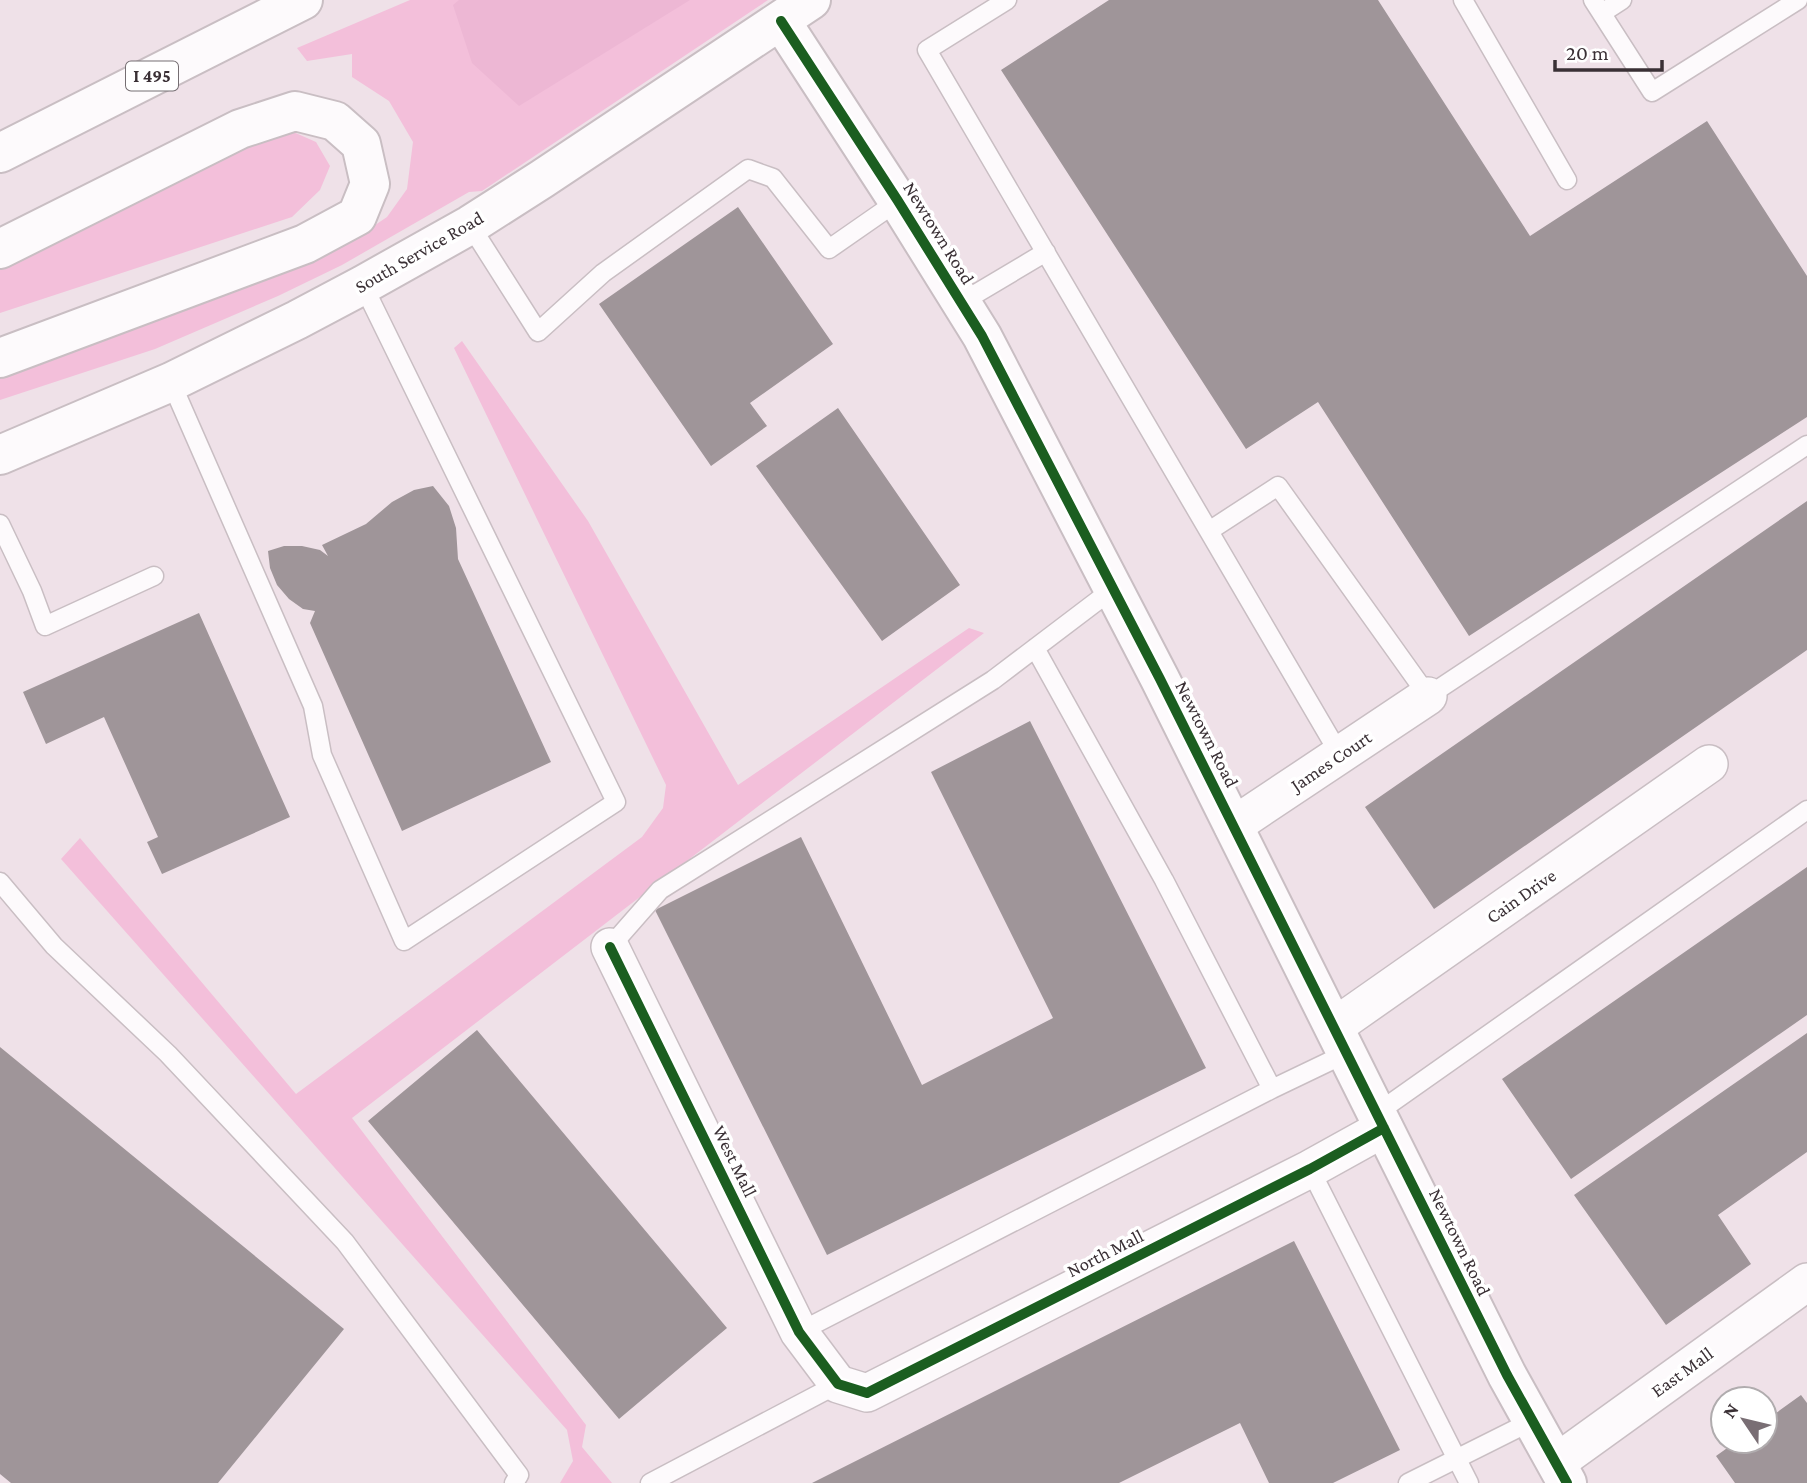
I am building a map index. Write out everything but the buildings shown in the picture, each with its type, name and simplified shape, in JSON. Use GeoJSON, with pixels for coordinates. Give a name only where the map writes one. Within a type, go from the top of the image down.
{"type":"FeatureCollection","features":[{"type":"Feature","properties":{"kind":"main road","name":"I 495"},"geometry":{"type":"LineString","coordinates":[[0,153],[303,0]]}},
{"type":"Feature","properties":{"kind":"main road","name":"Newtown Road"},"geometry":{"type":"LineString","coordinates":[[796,10],[898,201],[982,336],[1233,826],[1501,1363],[1562,1473]]}},
{"type":"Feature","properties":{"kind":"main road","name":"South Service Road"},"geometry":{"type":"LineString","coordinates":[[0,455],[171,382],[363,285],[470,225],[796,10]]}},
{"type":"Feature","properties":{"kind":"main road"},"geometry":{"type":"LineString","coordinates":[[0,249],[240,129],[295,111],[335,121],[361,144],[370,184],[356,216],[305,244],[0,358]]}},
{"type":"Feature","properties":{"kind":"street","name":"James Court"},"geometry":{"type":"LineString","coordinates":[[1233,826],[1428,696]]}},
{"type":"Feature","properties":{"kind":"street","name":"Cain Drive"},"geometry":{"type":"LineString","coordinates":[[1340,1040],[1709,764]]}},
{"type":"Feature","properties":{"kind":"street","name":"West Mall"},"geometry":{"type":"LineString","coordinates":[[610,947],[800,1332],[838,1384]]}},
{"type":"Feature","properties":{"kind":"street","name":"North Mall"},"geometry":{"type":"LineString","coordinates":[[838,1384],[867,1393],[1310,1169],[1380,1121]]}},
{"type":"Feature","properties":{"kind":"street","name":"East Mall"},"geometry":{"type":"LineString","coordinates":[[1562,1473],[1807,1282]]}},
{"type":"Feature","properties":{"kind":"lane"},"geometry":{"type":"LineString","coordinates":[[1007,0],[927,50],[1340,755]]}},
{"type":"Feature","properties":{"kind":"lane"},"geometry":{"type":"LineString","coordinates":[[1463,0],[1567,180]]}},
{"type":"Feature","properties":{"kind":"lane"},"geometry":{"type":"LineString","coordinates":[[1622,0],[1598,6],[1652,92],[1798,0]]}},
{"type":"Feature","properties":{"kind":"lane"},"geometry":{"type":"LineString","coordinates":[[470,225],[538,332],[603,273],[748,169],[773,178],[830,249],[898,201]]}},
{"type":"Feature","properties":{"kind":"lane"},"geometry":{"type":"LineString","coordinates":[[962,302],[1046,252]]}},
{"type":"Feature","properties":{"kind":"lane"},"geometry":{"type":"LineString","coordinates":[[171,382],[313,706],[322,755],[404,941],[616,802],[363,285]]}},
{"type":"Feature","properties":{"kind":"lane"},"geometry":{"type":"LineString","coordinates":[[1209,531],[1278,486],[1428,696],[1807,445]]}},
{"type":"Feature","properties":{"kind":"lane"},"geometry":{"type":"LineString","coordinates":[[0,524],[32,591],[45,626],[154,576]]}},
{"type":"Feature","properties":{"kind":"lane"},"geometry":{"type":"LineString","coordinates":[[610,947],[660,890],[993,680],[1113,589]]}},
{"type":"Feature","properties":{"kind":"lane"},"geometry":{"type":"LineString","coordinates":[[1035,648],[1164,880],[1272,1089]]}},
{"type":"Feature","properties":{"kind":"lane"},"geometry":{"type":"LineString","coordinates":[[1380,1121],[1807,810]]}},
{"type":"Feature","properties":{"kind":"lane"},"geometry":{"type":"LineString","coordinates":[[0,883],[54,946],[168,1055],[345,1242],[519,1475],[514,1483]]}},
{"type":"Feature","properties":{"kind":"lane"},"geometry":{"type":"LineString","coordinates":[[800,1332],[1272,1089],[1340,1040]]}},
{"type":"Feature","properties":{"kind":"lane"},"geometry":{"type":"LineString","coordinates":[[1310,1169],[1469,1483]]}},
{"type":"Feature","properties":{"kind":"lane"},"geometry":{"type":"LineString","coordinates":[[650,1483],[838,1384]]}},
{"type":"Feature","properties":{"kind":"lane"},"geometry":{"type":"LineString","coordinates":[[1408,1483],[1532,1421]]}},
{"type":"Feature","properties":{"kind":"shaded area"},"geometry":{"type":"Polygon","coordinates":[[[410,0],[768,0],[482,191],[469,192],[342,265],[155,349],[0,400],[0,372],[347,244],[387,217],[407,189],[413,142],[389,101],[352,77],[352,54],[307,61],[297,48],[410,0]]]}},
{"type":"Feature","properties":{"kind":"shaded area"},"geometry":{"type":"Polygon","coordinates":[[[459,0],[690,0],[519,106],[472,63],[453,5],[459,0]]]}},
{"type":"Feature","properties":{"kind":"shaded area"},"geometry":{"type":"Polygon","coordinates":[[[291,131],[316,142],[330,166],[320,190],[292,217],[0,313],[0,265],[255,134],[291,131]]]}},
{"type":"Feature","properties":{"kind":"shaded area"},"geometry":{"type":"Polygon","coordinates":[[[462,341],[588,521],[738,785],[969,628],[984,633],[352,1118],[586,1425],[582,1447],[612,1483],[560,1483],[573,1461],[567,1430],[61,859],[80,838],[296,1094],[642,837],[663,808],[666,785],[454,348],[462,341]]]}},
{"type":"Feature","properties":{"kind":"cycle path"},"geometry":{"type":"LineString","coordinates":[[781,21],[982,336],[1160,679],[1507,1375],[1567,1483]]}},
{"type":"Feature","properties":{"kind":"cycle path"},"geometry":{"type":"LineString","coordinates":[[610,947],[799,1332],[838,1384],[867,1393],[1310,1169],[1384,1128]]}}]}
